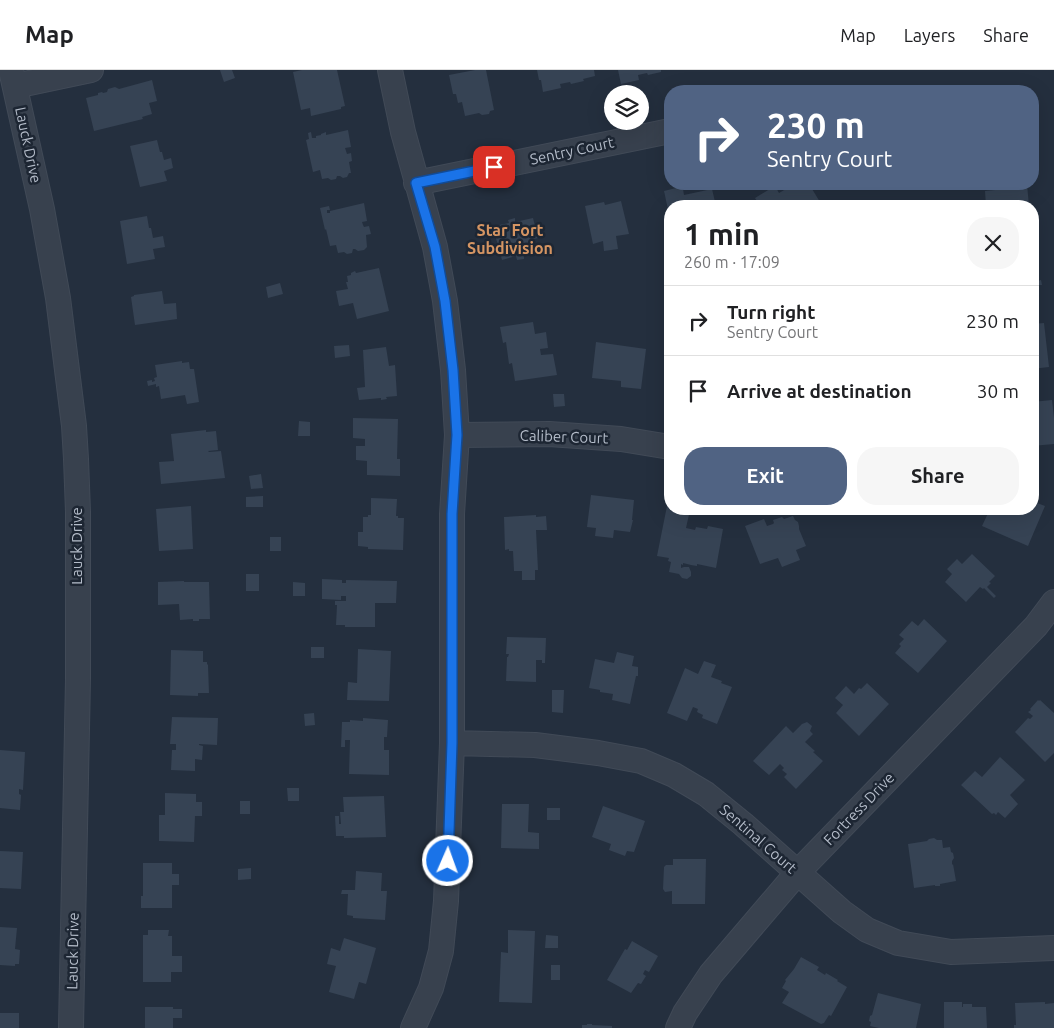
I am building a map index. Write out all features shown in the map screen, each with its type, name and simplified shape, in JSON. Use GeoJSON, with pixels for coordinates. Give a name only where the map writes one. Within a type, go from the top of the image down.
{"type":"FeatureCollection","features":[{"type":"Feature","properties":{"kind":"street"},"geometry":{"type":"LineString","coordinates":[[13,78],[91,70]]}},
{"type":"Feature","properties":{"kind":"street"},"geometry":{"type":"LineString","coordinates":[[390,70],[402,132],[435,247],[445,301],[453,370],[457,435],[452,514],[452,743],[446,901],[442,951],[431,988],[414,1028]]}},
{"type":"Feature","properties":{"kind":"street","name":"Lauck Drive"},"geometry":{"type":"LineString","coordinates":[[13,78],[42,209],[58,298],[74,426],[78,512],[78,679],[71,1028]]}},
{"type":"Feature","properties":{"kind":"street","name":"Sentry Court"},"geometry":{"type":"LineString","coordinates":[[416,183],[664,132]]}},
{"type":"Feature","properties":{"kind":"street","name":"Caliber Court"},"geometry":{"type":"LineString","coordinates":[[457,435],[549,434],[621,439],[664,446]]}},
{"type":"Feature","properties":{"kind":"street","name":"Fortress Drive"},"geometry":{"type":"LineString","coordinates":[[678,1028],[685,1013],[711,974],[798,872],[1036,626],[1054,602]]}},
{"type":"Feature","properties":{"kind":"street","name":"Sentinal Court"},"geometry":{"type":"LineString","coordinates":[[452,743],[535,745],[598,752],[641,761],[674,775],[706,794],[743,824],[842,912],[867,930],[898,943],[951,952],[1054,948]]}},
{"type":"Feature","properties":{"kind":"building"},"geometry":{"type":"Polygon","coordinates":[[[220,70],[232,70],[235,78],[224,82],[220,70]]]}},
{"type":"Feature","properties":{"kind":"building"},"geometry":{"type":"Polygon","coordinates":[[[302,70],[337,70],[345,106],[341,107],[341,109],[311,116],[310,108],[301,110],[293,72],[302,70]]]}},
{"type":"Feature","properties":{"kind":"building"},"geometry":{"type":"Polygon","coordinates":[[[486,70],[494,110],[490,111],[489,114],[482,115],[479,113],[465,116],[462,102],[458,103],[456,94],[453,94],[449,75],[486,70]]]}},
{"type":"Feature","properties":{"kind":"building"},"geometry":{"type":"Polygon","coordinates":[[[537,70],[594,70],[595,76],[571,84],[570,82],[560,84],[561,88],[543,92],[537,70]]]}},
{"type":"Feature","properties":{"kind":"building"},"geometry":{"type":"Polygon","coordinates":[[[618,70],[661,70],[661,72],[638,75],[639,80],[621,84],[618,70]]]}},
{"type":"Feature","properties":{"kind":"building"},"geometry":{"type":"Polygon","coordinates":[[[152,80],[157,101],[149,103],[152,114],[142,117],[143,119],[94,131],[86,98],[98,95],[98,93],[107,92],[108,89],[115,87],[119,89],[152,80]]]}},
{"type":"Feature","properties":{"kind":"building"},"geometry":{"type":"Polygon","coordinates":[[[348,130],[351,147],[345,148],[347,154],[351,153],[352,161],[349,162],[351,173],[343,178],[337,176],[336,179],[331,180],[328,178],[322,179],[320,170],[313,172],[306,140],[309,139],[308,133],[311,132],[312,138],[316,138],[316,136],[326,132],[326,135],[348,130]]]}},
{"type":"Feature","properties":{"kind":"building"},"geometry":{"type":"Polygon","coordinates":[[[157,140],[164,160],[171,158],[173,168],[164,171],[167,181],[140,187],[130,146],[157,140]]]}},
{"type":"Feature","properties":{"kind":"building"},"geometry":{"type":"Polygon","coordinates":[[[683,190],[684,195],[712,190],[715,200],[666,200],[664,191],[683,190]]]}},
{"type":"Feature","properties":{"kind":"building"},"geometry":{"type":"Polygon","coordinates":[[[768,190],[777,190],[779,193],[784,190],[813,190],[819,200],[756,200],[755,198],[768,190]]]}},
{"type":"Feature","properties":{"kind":"building"},"geometry":{"type":"Polygon","coordinates":[[[1028,190],[1028,200],[986,200],[985,191],[1028,190]]]}},
{"type":"Feature","properties":{"kind":"building"},"geometry":{"type":"Polygon","coordinates":[[[621,201],[629,234],[616,236],[618,249],[604,251],[603,241],[593,244],[585,206],[604,202],[605,205],[621,201]]]}},
{"type":"Feature","properties":{"kind":"building"},"geometry":{"type":"Polygon","coordinates":[[[364,203],[367,221],[362,222],[364,227],[369,226],[371,234],[366,235],[367,247],[364,250],[358,251],[353,249],[352,253],[338,253],[336,245],[330,246],[320,208],[329,206],[330,210],[327,210],[327,213],[330,213],[330,211],[364,203]]]}},
{"type":"Feature","properties":{"kind":"building"},"geometry":{"type":"Polygon","coordinates":[[[147,216],[153,238],[163,236],[165,247],[153,249],[155,259],[127,264],[120,221],[147,216]]]}},
{"type":"Feature","properties":{"kind":"building"},"geometry":{"type":"Polygon","coordinates":[[[515,218],[515,222],[533,218],[538,238],[531,240],[532,243],[534,242],[534,254],[524,256],[524,259],[517,260],[516,256],[502,260],[494,226],[509,223],[508,220],[515,218]]]}},
{"type":"Feature","properties":{"kind":"building"},"geometry":{"type":"Polygon","coordinates":[[[379,268],[389,311],[357,319],[353,303],[339,306],[336,291],[348,289],[347,276],[351,275],[351,273],[379,268]]]}},
{"type":"Feature","properties":{"kind":"building"},"geometry":{"type":"Polygon","coordinates":[[[280,283],[283,294],[268,298],[266,287],[280,283]]]}},
{"type":"Feature","properties":{"kind":"building"},"geometry":{"type":"Polygon","coordinates":[[[162,291],[164,304],[176,303],[177,319],[135,325],[131,297],[162,291]]]}},
{"type":"Feature","properties":{"kind":"building"},"geometry":{"type":"Polygon","coordinates":[[[533,322],[535,334],[546,332],[548,348],[540,349],[541,355],[553,354],[557,375],[515,381],[512,363],[509,364],[506,342],[503,343],[500,327],[533,322]]]}},
{"type":"Feature","properties":{"kind":"building"},"geometry":{"type":"Polygon","coordinates":[[[1039,323],[1044,323],[1049,367],[1039,368],[1039,323]]]}},
{"type":"Feature","properties":{"kind":"building"},"geometry":{"type":"Polygon","coordinates":[[[596,342],[646,349],[641,389],[621,387],[621,381],[592,378],[596,342]]]}},
{"type":"Feature","properties":{"kind":"building"},"geometry":{"type":"Polygon","coordinates":[[[349,345],[350,356],[335,358],[334,346],[349,345]]]}},
{"type":"Feature","properties":{"kind":"building"},"geometry":{"type":"Polygon","coordinates":[[[386,347],[389,366],[395,365],[397,396],[386,397],[387,399],[381,400],[381,398],[359,400],[357,388],[365,387],[363,350],[386,347]]]}},
{"type":"Feature","properties":{"kind":"building"},"geometry":{"type":"Polygon","coordinates":[[[182,361],[182,363],[189,362],[190,369],[194,369],[199,402],[187,404],[185,395],[161,399],[159,386],[156,387],[156,384],[148,386],[147,381],[155,381],[154,378],[157,377],[155,365],[182,361]]]}},
{"type":"Feature","properties":{"kind":"building"},"geometry":{"type":"Polygon","coordinates":[[[553,394],[564,394],[565,406],[554,407],[553,394]]]}},
{"type":"Feature","properties":{"kind":"building"},"geometry":{"type":"Polygon","coordinates":[[[1052,400],[1054,444],[1039,445],[1039,401],[1052,400]]]}},
{"type":"Feature","properties":{"kind":"building"},"geometry":{"type":"Polygon","coordinates":[[[353,418],[398,419],[397,459],[400,459],[400,476],[367,475],[367,461],[356,460],[356,446],[365,446],[365,439],[353,438],[353,418]]]}},
{"type":"Feature","properties":{"kind":"building"},"geometry":{"type":"Polygon","coordinates":[[[299,421],[310,422],[310,436],[298,436],[299,421]]]}},
{"type":"Feature","properties":{"kind":"building"},"geometry":{"type":"Polygon","coordinates":[[[206,430],[206,432],[216,431],[218,450],[208,451],[221,451],[225,478],[161,484],[159,462],[174,461],[171,434],[206,430]]]}},
{"type":"Feature","properties":{"kind":"building"},"geometry":{"type":"Polygon","coordinates":[[[261,474],[263,488],[251,489],[249,476],[261,474]]]}},
{"type":"Feature","properties":{"kind":"building"},"geometry":{"type":"Polygon","coordinates":[[[591,495],[634,500],[630,532],[614,530],[613,538],[595,536],[596,528],[587,527],[591,495]]]}},
{"type":"Feature","properties":{"kind":"building"},"geometry":{"type":"Polygon","coordinates":[[[263,496],[263,507],[246,507],[246,497],[263,496]]]}},
{"type":"Feature","properties":{"kind":"building"},"geometry":{"type":"Polygon","coordinates":[[[371,498],[397,499],[396,516],[404,518],[403,550],[368,549],[368,547],[358,546],[358,532],[363,532],[363,517],[371,515],[371,498]]]}},
{"type":"Feature","properties":{"kind":"building"},"geometry":{"type":"Polygon","coordinates":[[[1039,504],[1045,506],[1028,546],[982,526],[987,515],[1039,515],[1039,504]]]}},
{"type":"Feature","properties":{"kind":"building"},"geometry":{"type":"Polygon","coordinates":[[[191,506],[193,549],[159,551],[156,509],[191,506]]]}},
{"type":"Feature","properties":{"kind":"building"},"geometry":{"type":"Polygon","coordinates":[[[536,515],[536,517],[546,516],[547,530],[536,530],[538,570],[535,570],[535,580],[522,580],[522,571],[514,571],[513,551],[505,550],[504,517],[536,515]]]}},
{"type":"Feature","properties":{"kind":"building"},"geometry":{"type":"Polygon","coordinates":[[[665,515],[689,515],[686,528],[695,530],[696,527],[707,529],[708,526],[723,529],[716,568],[683,563],[681,568],[689,567],[691,576],[687,579],[682,578],[679,574],[669,572],[671,562],[668,561],[669,558],[657,556],[665,515]]]}},
{"type":"Feature","properties":{"kind":"building"},"geometry":{"type":"Polygon","coordinates":[[[793,516],[798,522],[806,546],[796,550],[800,560],[782,567],[778,558],[760,564],[745,526],[764,519],[767,526],[774,523],[773,520],[793,516]]]}},
{"type":"Feature","properties":{"kind":"building"},"geometry":{"type":"Polygon","coordinates":[[[270,537],[281,537],[281,551],[270,551],[270,537]]]}},
{"type":"Feature","properties":{"kind":"building"},"geometry":{"type":"Polygon","coordinates":[[[972,554],[995,576],[987,587],[996,596],[994,598],[984,588],[980,587],[966,602],[945,582],[952,574],[947,569],[957,559],[962,564],[972,554]]]}},
{"type":"Feature","properties":{"kind":"building"},"geometry":{"type":"Polygon","coordinates":[[[246,574],[259,574],[259,591],[246,591],[246,574]]]}},
{"type":"Feature","properties":{"kind":"building"},"geometry":{"type":"Polygon","coordinates":[[[322,579],[342,580],[342,583],[346,583],[346,580],[397,581],[396,603],[375,603],[375,627],[345,627],[345,625],[336,625],[337,605],[335,605],[335,601],[346,601],[346,596],[341,596],[341,600],[322,599],[322,579]]]}},
{"type":"Feature","properties":{"kind":"building"},"geometry":{"type":"Polygon","coordinates":[[[158,582],[209,582],[210,619],[199,619],[199,621],[193,621],[193,619],[180,620],[179,604],[158,605],[158,582]]]}},
{"type":"Feature","properties":{"kind":"building"},"geometry":{"type":"Polygon","coordinates":[[[293,582],[305,583],[305,596],[293,596],[293,582]]]}},
{"type":"Feature","properties":{"kind":"building"},"geometry":{"type":"Polygon","coordinates":[[[924,619],[947,641],[918,673],[895,653],[901,646],[899,644],[904,639],[899,635],[912,621],[918,626],[924,619]]]}},
{"type":"Feature","properties":{"kind":"building"},"geometry":{"type":"Polygon","coordinates":[[[507,637],[546,638],[545,663],[542,663],[542,660],[536,660],[536,682],[506,681],[507,657],[509,654],[506,654],[507,637]]]}},
{"type":"Feature","properties":{"kind":"building"},"geometry":{"type":"Polygon","coordinates":[[[311,647],[324,647],[324,658],[311,658],[311,647]]]}},
{"type":"Feature","properties":{"kind":"building"},"geometry":{"type":"Polygon","coordinates":[[[358,649],[391,651],[389,701],[347,700],[348,682],[357,683],[358,649]]]}},
{"type":"Feature","properties":{"kind":"building"},"geometry":{"type":"Polygon","coordinates":[[[171,650],[203,651],[203,662],[207,662],[208,665],[209,693],[198,693],[198,696],[170,695],[171,650]]]}},
{"type":"Feature","properties":{"kind":"building"},"geometry":{"type":"Polygon","coordinates":[[[617,652],[634,656],[632,666],[638,667],[638,676],[636,676],[630,704],[612,700],[613,694],[589,688],[595,659],[614,663],[617,652]]]}},
{"type":"Feature","properties":{"kind":"building"},"geometry":{"type":"Polygon","coordinates":[[[704,661],[716,665],[711,677],[732,687],[717,724],[702,718],[703,715],[697,712],[698,709],[693,707],[687,721],[667,713],[685,668],[698,674],[704,661]]]}},
{"type":"Feature","properties":{"kind":"building"},"geometry":{"type":"Polygon","coordinates":[[[867,683],[889,704],[859,736],[836,713],[843,705],[835,698],[846,686],[854,694],[867,683]]]}},
{"type":"Feature","properties":{"kind":"building"},"geometry":{"type":"Polygon","coordinates":[[[552,690],[564,690],[563,713],[552,712],[552,690]]]}},
{"type":"Feature","properties":{"kind":"building"},"geometry":{"type":"Polygon","coordinates":[[[1038,700],[1054,713],[1054,753],[1045,762],[1015,732],[1028,718],[1030,719],[1033,716],[1028,712],[1038,700]]]}},
{"type":"Feature","properties":{"kind":"building"},"geometry":{"type":"Polygon","coordinates":[[[314,713],[315,725],[305,726],[304,714],[314,713]]]}},
{"type":"Feature","properties":{"kind":"building"},"geometry":{"type":"Polygon","coordinates":[[[172,717],[218,718],[217,745],[199,744],[203,746],[202,760],[195,759],[195,771],[171,770],[172,750],[176,750],[176,744],[170,744],[172,717]]]}},
{"type":"Feature","properties":{"kind":"building"},"geometry":{"type":"Polygon","coordinates":[[[363,718],[388,720],[387,737],[384,737],[384,750],[389,750],[389,775],[349,774],[350,740],[345,740],[345,747],[341,747],[342,722],[350,722],[350,720],[363,721],[363,718]]]}},
{"type":"Feature","properties":{"kind":"building"},"geometry":{"type":"Polygon","coordinates":[[[807,722],[812,726],[810,731],[813,734],[805,742],[823,761],[796,789],[784,777],[787,774],[782,770],[784,768],[780,764],[769,775],[753,761],[786,726],[793,733],[802,724],[807,722]]]}},
{"type":"Feature","properties":{"kind":"building"},"geometry":{"type":"Polygon","coordinates":[[[0,750],[25,752],[23,790],[19,789],[19,794],[21,795],[20,810],[0,808],[0,750]]]}},
{"type":"Feature","properties":{"kind":"building"},"geometry":{"type":"Polygon","coordinates":[[[1000,757],[1025,780],[1010,795],[1018,804],[1005,818],[998,812],[996,815],[992,814],[961,785],[975,771],[982,777],[1000,757]]]}},
{"type":"Feature","properties":{"kind":"building"},"geometry":{"type":"Polygon","coordinates":[[[287,788],[299,788],[299,801],[288,801],[287,788]]]}},
{"type":"Feature","properties":{"kind":"building"},"geometry":{"type":"Polygon","coordinates":[[[165,793],[196,794],[196,802],[202,802],[202,816],[195,816],[194,842],[159,841],[159,815],[165,815],[165,793]]]}},
{"type":"Feature","properties":{"kind":"building"},"geometry":{"type":"Polygon","coordinates":[[[384,796],[386,837],[344,838],[344,836],[336,836],[335,816],[339,816],[339,824],[341,824],[340,812],[344,812],[343,797],[384,796]]]}},
{"type":"Feature","properties":{"kind":"building"},"geometry":{"type":"Polygon","coordinates":[[[240,801],[250,801],[250,814],[240,814],[240,801]]]}},
{"type":"Feature","properties":{"kind":"building"},"geometry":{"type":"Polygon","coordinates":[[[502,804],[529,804],[528,832],[539,833],[539,849],[501,848],[502,804]]]}},
{"type":"Feature","properties":{"kind":"building"},"geometry":{"type":"Polygon","coordinates":[[[603,806],[645,821],[634,852],[627,851],[625,856],[609,850],[611,844],[592,837],[603,806]]]}},
{"type":"Feature","properties":{"kind":"building"},"geometry":{"type":"Polygon","coordinates":[[[547,808],[560,808],[560,820],[547,820],[547,808]]]}},
{"type":"Feature","properties":{"kind":"building"},"geometry":{"type":"Polygon","coordinates":[[[934,838],[942,840],[943,848],[950,847],[954,858],[952,865],[956,881],[940,884],[940,886],[914,888],[908,844],[934,838]]]}},
{"type":"Feature","properties":{"kind":"building"},"geometry":{"type":"Polygon","coordinates":[[[0,851],[23,852],[21,889],[0,888],[0,851]]]}},
{"type":"Feature","properties":{"kind":"building"},"geometry":{"type":"Polygon","coordinates":[[[673,859],[706,859],[705,904],[672,904],[672,891],[665,892],[663,889],[664,867],[666,865],[673,865],[673,859]]]}},
{"type":"Feature","properties":{"kind":"building"},"geometry":{"type":"Polygon","coordinates":[[[143,863],[172,863],[172,874],[179,874],[179,885],[172,885],[172,908],[141,908],[143,863]]]}},
{"type":"Feature","properties":{"kind":"building"},"geometry":{"type":"Polygon","coordinates":[[[251,868],[251,879],[238,880],[238,869],[251,868]]]}},
{"type":"Feature","properties":{"kind":"building"},"geometry":{"type":"Polygon","coordinates":[[[356,871],[382,873],[381,891],[387,891],[385,920],[353,918],[353,916],[347,915],[348,894],[341,894],[342,890],[355,890],[356,871]]]}},
{"type":"Feature","properties":{"kind":"building"},"geometry":{"type":"Polygon","coordinates":[[[0,927],[17,928],[15,949],[20,950],[19,964],[15,964],[15,966],[0,965],[0,927]]]}},
{"type":"Feature","properties":{"kind":"building"},"geometry":{"type":"Polygon","coordinates":[[[148,930],[169,930],[168,936],[172,936],[172,956],[182,956],[182,972],[171,972],[171,982],[143,982],[143,935],[148,935],[148,930]]]}},
{"type":"Feature","properties":{"kind":"building"},"geometry":{"type":"Polygon","coordinates":[[[508,930],[535,931],[532,1003],[499,1002],[501,952],[508,953],[508,930]]]}},
{"type":"Feature","properties":{"kind":"building"},"geometry":{"type":"Polygon","coordinates":[[[546,935],[558,936],[558,948],[545,948],[546,935]]]}},
{"type":"Feature","properties":{"kind":"building"},"geometry":{"type":"Polygon","coordinates":[[[344,938],[376,948],[366,984],[359,982],[354,999],[329,992],[336,966],[327,964],[331,948],[340,951],[344,938]]]}},
{"type":"Feature","properties":{"kind":"building"},"geometry":{"type":"Polygon","coordinates":[[[632,941],[658,956],[649,972],[645,970],[643,974],[646,976],[641,984],[638,983],[631,993],[607,980],[625,949],[627,950],[632,941]]]}},
{"type":"Feature","properties":{"kind":"building"},"geometry":{"type":"Polygon","coordinates":[[[801,957],[819,967],[817,970],[825,975],[826,973],[847,987],[831,1016],[829,1015],[824,1023],[821,1024],[782,1003],[789,992],[782,988],[785,980],[801,957]]]}},
{"type":"Feature","properties":{"kind":"building"},"geometry":{"type":"Polygon","coordinates":[[[551,965],[560,965],[560,980],[551,980],[551,965]]]}},
{"type":"Feature","properties":{"kind":"building"},"geometry":{"type":"Polygon","coordinates":[[[878,993],[921,1004],[916,1028],[879,1028],[870,1026],[870,1016],[872,1015],[878,993]]]}},
{"type":"Feature","properties":{"kind":"building"},"geometry":{"type":"Polygon","coordinates":[[[944,1002],[962,1002],[962,1007],[963,1004],[972,1004],[972,1007],[986,1007],[987,1028],[944,1028],[944,1002]]]}},
{"type":"Feature","properties":{"kind":"building"},"geometry":{"type":"Polygon","coordinates":[[[1045,1002],[1045,1004],[1054,1003],[1054,1028],[1014,1028],[1014,1025],[1016,1025],[1015,1003],[1045,1002]]]}},
{"type":"Feature","properties":{"kind":"building"},"geometry":{"type":"Polygon","coordinates":[[[145,1007],[173,1007],[173,1009],[182,1009],[182,1018],[173,1018],[173,1028],[145,1028],[145,1007]]]}},
{"type":"Feature","properties":{"kind":"building"},"geometry":{"type":"Polygon","coordinates":[[[0,1013],[19,1013],[19,1028],[0,1028],[0,1013]]]}},
{"type":"Feature","properties":{"kind":"building"},"geometry":{"type":"Polygon","coordinates":[[[582,1025],[612,1026],[612,1028],[582,1028],[582,1025]]]}},
{"type":"Feature","properties":{"kind":"district","name":"Star Fort Subdivision"},"geometry":{"type":"Point","coordinates":[510,239]}},
{"type":"Feature","properties":{"kind":"route"},"geometry":{"type":"LineString","coordinates":[[448,861],[452,743],[452,514],[457,435],[453,370],[445,301],[435,247],[416,183],[494,167]]}}]}
